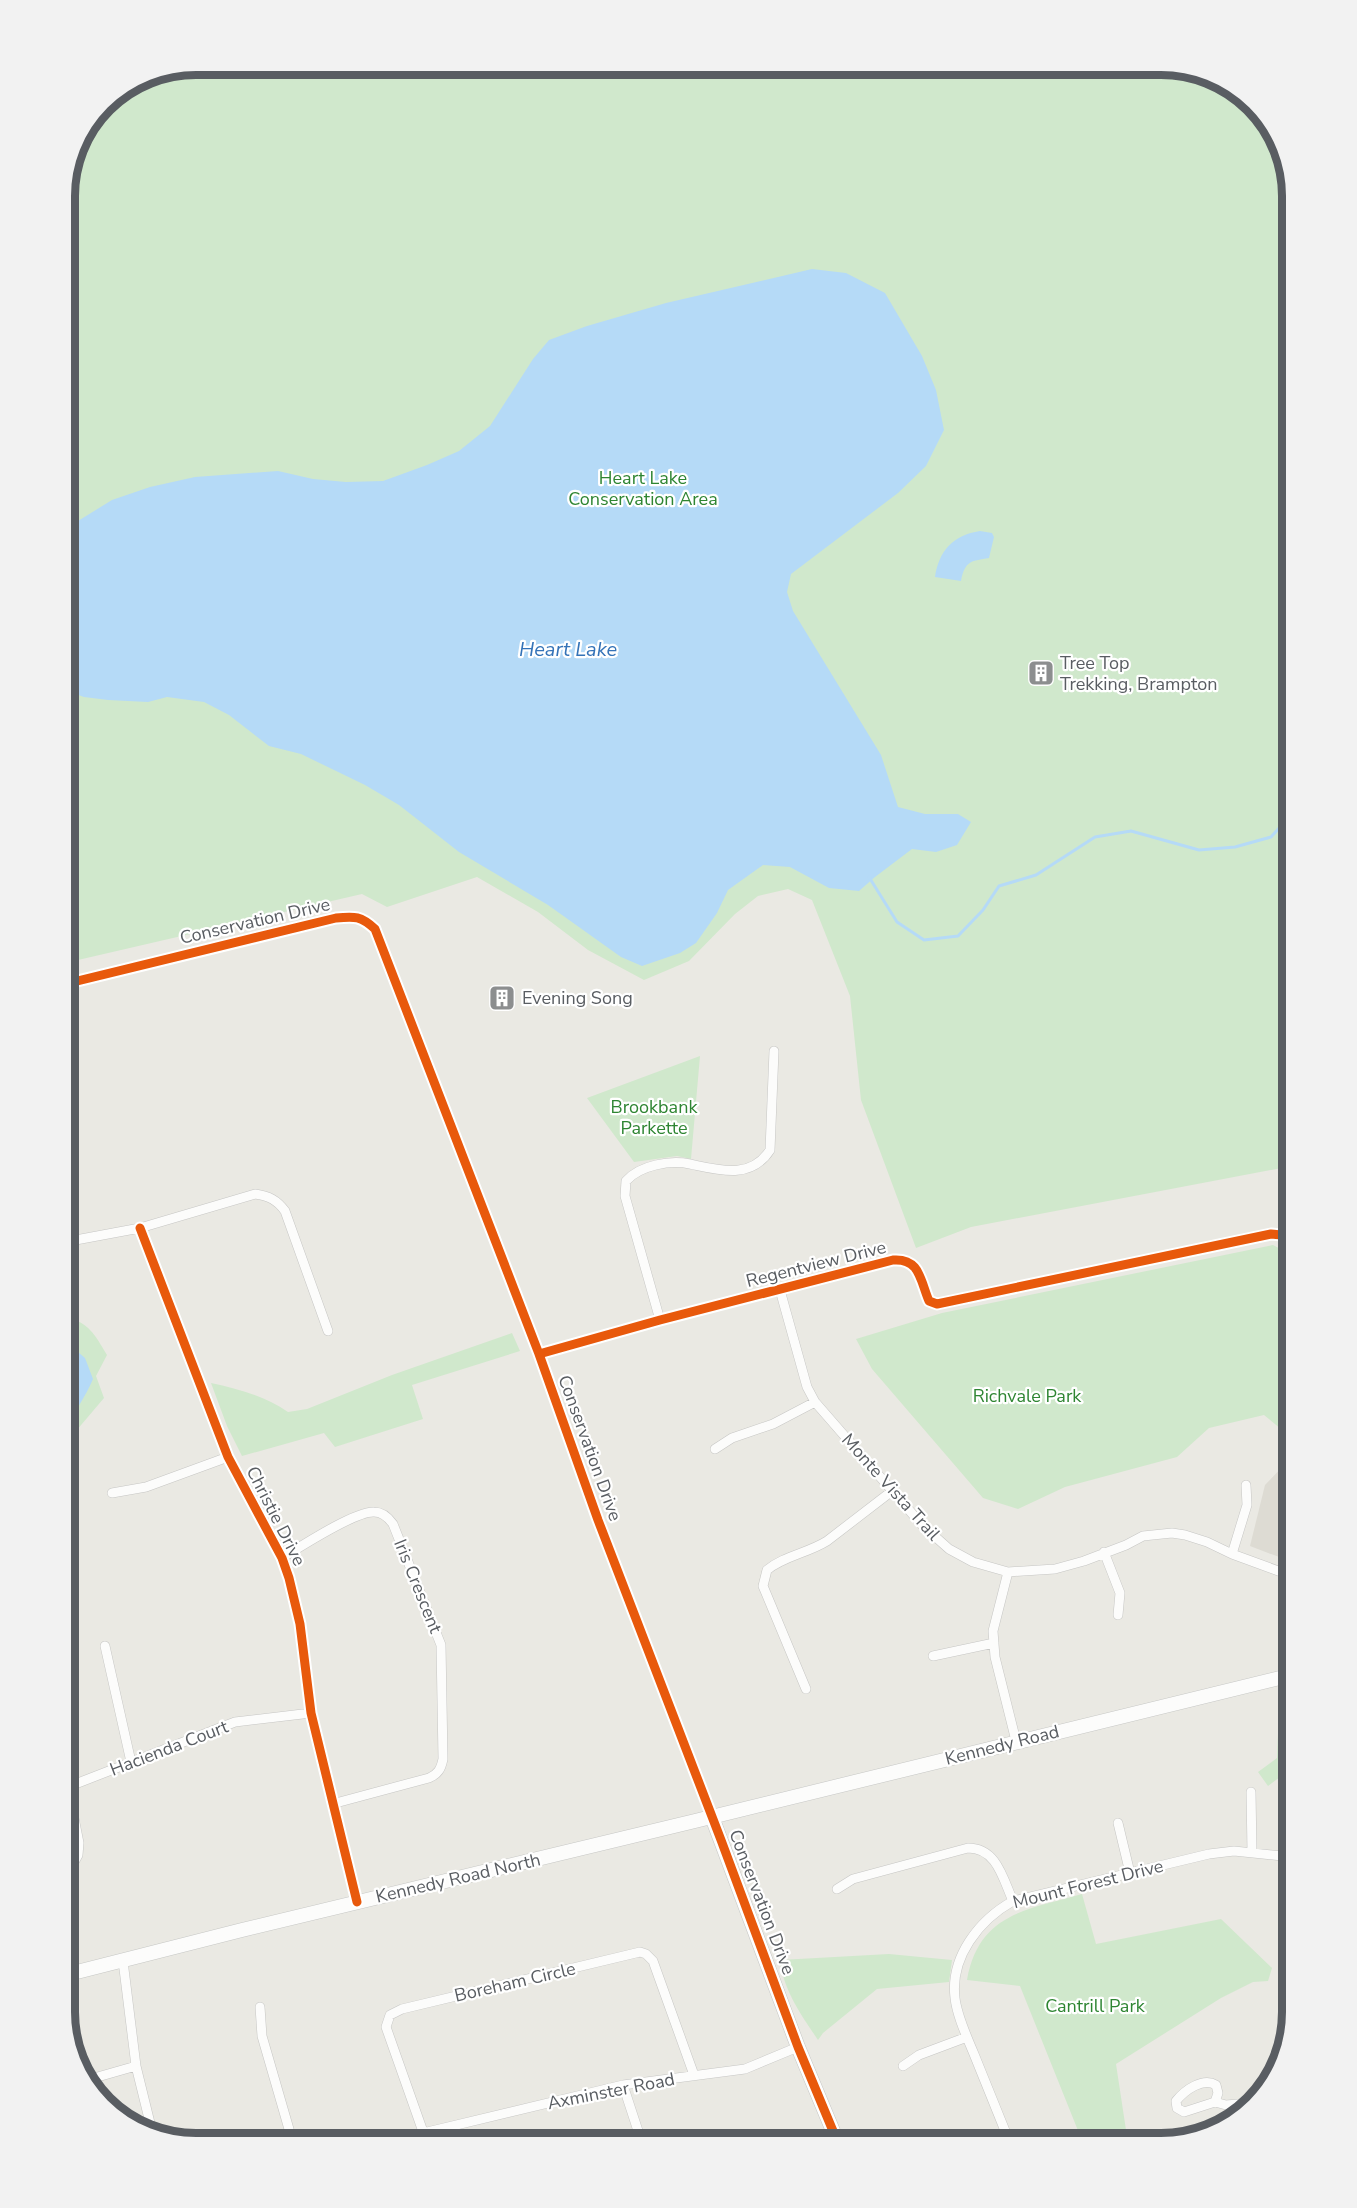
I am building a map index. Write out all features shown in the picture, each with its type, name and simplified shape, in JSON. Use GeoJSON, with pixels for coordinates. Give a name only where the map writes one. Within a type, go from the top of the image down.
{"type":"FeatureCollection","features":[{"type":"Feature","properties":{"kind":"main road","name":"Kennedy Road"},"geometry":{"type":"LineString","coordinates":[[712,1817],[1282,1678]]}},
{"type":"Feature","properties":{"kind":"main road","name":"Kennedy Road North"},"geometry":{"type":"LineString","coordinates":[[75,1972],[712,1817]]}},
{"type":"Feature","properties":{"kind":"main road","name":"Conservation Drive"},"geometry":{"type":"LineString","coordinates":[[712,1817],[798,2047],[834,2133]]}},
{"type":"Feature","properties":{"kind":"street","name":"Conservation Drive"},"geometry":{"type":"LineString","coordinates":[[75,982],[336,918],[351,916],[364,919],[375,929],[539,1354],[598,1520],[712,1817]]}},
{"type":"Feature","properties":{"kind":"street"},"geometry":{"type":"LineString","coordinates":[[660,1320],[625,1196],[626,1181],[640,1169],[652,1166],[689,1164],[726,1172],[740,1171],[761,1161],[770,1150],[774,1051]]}},
{"type":"Feature","properties":{"kind":"street"},"geometry":{"type":"LineString","coordinates":[[75,1240],[140,1228],[255,1194],[266,1196],[279,1202],[285,1211],[328,1331]]}},
{"type":"Feature","properties":{"kind":"street","name":"Christie Drive"},"geometry":{"type":"LineString","coordinates":[[140,1228],[228,1457],[282,1558],[290,1578],[300,1624],[310,1713],[357,1902]]}},
{"type":"Feature","properties":{"kind":"street","name":"Regentview Drive"},"geometry":{"type":"LineString","coordinates":[[539,1354],[660,1320],[893,1260],[905,1259],[913,1264],[929,1301],[937,1304],[1271,1234],[1282,1235]]}},
{"type":"Feature","properties":{"kind":"street","name":"Monte Vista Trail"},"geometry":{"type":"LineString","coordinates":[[780,1290],[807,1387],[815,1402],[922,1525],[949,1549],[973,1562],[1008,1572],[1055,1569],[1084,1561],[1143,1536],[1172,1533],[1207,1542],[1232,1554],[1282,1572]]}},
{"type":"Feature","properties":{"kind":"street"},"geometry":{"type":"LineString","coordinates":[[715,1449],[732,1438],[773,1424],[815,1402]]}},
{"type":"Feature","properties":{"kind":"street"},"geometry":{"type":"LineString","coordinates":[[112,1493],[146,1487],[228,1457]]}},
{"type":"Feature","properties":{"kind":"street"},"geometry":{"type":"LineString","coordinates":[[1232,1554],[1247,1505],[1246,1485]]}},
{"type":"Feature","properties":{"kind":"street"},"geometry":{"type":"LineString","coordinates":[[806,1689],[764,1586],[767,1570],[773,1565],[816,1548],[892,1491]]}},
{"type":"Feature","properties":{"kind":"street","name":"Iris Crescent"},"geometry":{"type":"LineString","coordinates":[[282,1558],[362,1513],[381,1513],[393,1524],[441,1645],[442,1759],[437,1774],[332,1804]]}},
{"type":"Feature","properties":{"kind":"street"},"geometry":{"type":"LineString","coordinates":[[1104,1552],[1120,1593],[1118,1615]]}},
{"type":"Feature","properties":{"kind":"street"},"geometry":{"type":"LineString","coordinates":[[1008,1572],[993,1630],[995,1657],[1016,1741]]}},
{"type":"Feature","properties":{"kind":"street"},"geometry":{"type":"LineString","coordinates":[[933,1656],[994,1643]]}},
{"type":"Feature","properties":{"kind":"street"},"geometry":{"type":"LineString","coordinates":[[105,1646],[131,1762]]}},
{"type":"Feature","properties":{"kind":"street","name":"Hacienda Court"},"geometry":{"type":"LineString","coordinates":[[75,1784],[236,1722],[310,1713]]}},
{"type":"Feature","properties":{"kind":"street"},"geometry":{"type":"LineString","coordinates":[[1251,1792],[1252,1852]]}},
{"type":"Feature","properties":{"kind":"street"},"geometry":{"type":"LineString","coordinates":[[1118,1823],[1130,1873]]}},
{"type":"Feature","properties":{"kind":"street"},"geometry":{"type":"LineString","coordinates":[[75,1827],[79,1844],[75,1860]]}},
{"type":"Feature","properties":{"kind":"street"},"geometry":{"type":"LineString","coordinates":[[837,1888],[853,1879],[968,1848],[979,1848],[993,1859],[1013,1901]]}},
{"type":"Feature","properties":{"kind":"street","name":"Mount Forest Drive"},"geometry":{"type":"LineString","coordinates":[[1006,2133],[967,2037],[955,1998],[957,1966],[961,1954],[977,1930],[1002,1907],[1013,1901],[1209,1854],[1234,1851],[1282,1856]]}},
{"type":"Feature","properties":{"kind":"street","name":"Boreham Circle"},"geometry":{"type":"LineString","coordinates":[[423,2133],[386,2027],[390,2015],[402,2009],[640,1952],[653,1961],[694,2075]]}},
{"type":"Feature","properties":{"kind":"street"},"geometry":{"type":"LineString","coordinates":[[123,1961],[136,2066],[150,2124]]}},
{"type":"Feature","properties":{"kind":"street"},"geometry":{"type":"LineString","coordinates":[[260,2007],[262,2036],[290,2133]]}},
{"type":"Feature","properties":{"kind":"street"},"geometry":{"type":"LineString","coordinates":[[903,2066],[919,2055],[967,2037]]}},
{"type":"Feature","properties":{"kind":"street","name":"Axminster Road"},"geometry":{"type":"LineString","coordinates":[[423,2133],[624,2085],[745,2069],[798,2047]]}},
{"type":"Feature","properties":{"kind":"street"},"geometry":{"type":"LineString","coordinates":[[94,2078],[136,2066]]}},
{"type":"Feature","properties":{"kind":"street"},"geometry":{"type":"LineString","coordinates":[[1215,2102],[1218,2093],[1216,2085],[1210,2081],[1204,2081],[1176,2101],[1177,2108],[1184,2112],[1215,2102],[1240,2103]]}},
{"type":"Feature","properties":{"kind":"street"},"geometry":{"type":"LineString","coordinates":[[624,2085],[639,2133]]}},
{"type":"Feature","properties":{"kind":"shaded area"},"geometry":{"type":"Polygon","coordinates":[[[1282,1467],[1282,1558],[1250,1546],[1265,1485],[1282,1467]]]}},
{"type":"Feature","properties":{"kind":"green space","name":"Heart Lake Conservation Area"},"geometry":{"type":"Polygon","coordinates":[[[188,75],[1169,75],[1185,77],[1215,87],[1241,105],[1252,116],[1270,142],[1276,157],[1282,196],[1282,1168],[971,1227],[916,1248],[861,1100],[850,996],[812,900],[788,889],[758,896],[735,914],[689,961],[644,980],[588,950],[538,912],[477,877],[387,907],[362,894],[75,961],[75,188],[79,164],[87,142],[100,122],[116,105],[135,91],[150,84],[188,75]]]}},
{"type":"Feature","properties":{"kind":"green space","name":"Brookbank Parkette"},"geometry":{"type":"Polygon","coordinates":[[[700,1056],[691,1159],[677,1156],[634,1162],[587,1098],[700,1056]]]}},
{"type":"Feature","properties":{"kind":"green space","name":"Richvale Park"},"geometry":{"type":"Polygon","coordinates":[[[1273,1245],[1282,1250],[1282,1430],[1264,1415],[1209,1428],[1177,1457],[1065,1487],[1018,1509],[983,1498],[872,1369],[856,1339],[942,1313],[1273,1245]]]}},
{"type":"Feature","properties":{"kind":"green space"},"geometry":{"type":"Polygon","coordinates":[[[75,1320],[86,1326],[107,1355],[96,1376],[104,1398],[75,1432],[75,1320]]]}},
{"type":"Feature","properties":{"kind":"green space"},"geometry":{"type":"Polygon","coordinates":[[[512,1333],[520,1351],[412,1385],[423,1419],[335,1447],[324,1433],[242,1456],[227,1426],[211,1383],[261,1397],[288,1412],[307,1409],[392,1375],[512,1333]]]}},
{"type":"Feature","properties":{"kind":"green space"},"geometry":{"type":"Polygon","coordinates":[[[1282,1707],[1282,1776],[1268,1786],[1258,1772],[1277,1758],[1279,1708],[1282,1707]]]}},
{"type":"Feature","properties":{"kind":"green space","name":"Cantrill Park"},"geometry":{"type":"Polygon","coordinates":[[[1082,1894],[1096,1944],[1221,1919],[1272,1968],[1268,1981],[1253,1982],[1221,1998],[1116,2064],[1126,2130],[1129,2133],[1079,2133],[1020,1986],[967,1980],[973,1958],[982,1941],[994,1928],[1008,1918],[1082,1894]]]}},
{"type":"Feature","properties":{"kind":"green space"},"geometry":{"type":"Polygon","coordinates":[[[889,1954],[952,1960],[949,1982],[877,1989],[823,2033],[818,2040],[789,1992],[780,1960],[889,1954]]]}},
{"type":"Feature","properties":{"kind":"water","name":"Heart Lake"},"geometry":{"type":"Polygon","coordinates":[[[812,269],[846,273],[885,293],[922,356],[936,390],[944,430],[926,466],[898,493],[791,574],[787,592],[793,611],[881,755],[898,807],[925,814],[958,814],[971,822],[957,845],[936,852],[912,849],[859,891],[829,888],[790,867],[763,865],[728,890],[717,913],[696,943],[680,953],[642,966],[621,957],[548,905],[459,852],[399,805],[365,785],[301,754],[269,746],[229,715],[204,702],[167,697],[148,702],[108,700],[75,694],[75,523],[112,500],[150,487],[195,477],[278,471],[313,479],[346,482],[383,481],[427,465],[459,451],[490,426],[533,359],[549,340],[587,326],[666,303],[812,269]]]}},
{"type":"Feature","properties":{"kind":"water"},"geometry":{"type":"Polygon","coordinates":[[[980,531],[992,533],[994,537],[989,558],[967,565],[961,581],[935,577],[940,559],[949,546],[962,536],[980,531]]]}},
{"type":"Feature","properties":{"kind":"water"},"geometry":{"type":"Polygon","coordinates":[[[75,1350],[85,1358],[93,1379],[75,1413],[75,1350]]]}},
{"type":"Feature","properties":{"kind":"waterway"},"geometry":{"type":"LineString","coordinates":[[869,877],[897,922],[924,940],[958,936],[983,910],[999,886],[1036,875],[1095,837],[1131,831],[1199,850],[1235,847],[1271,837],[1282,825]]}},
{"type":"Feature","properties":{"kind":"cycle path"},"geometry":{"type":"LineString","coordinates":[[75,982],[336,918],[357,918],[375,929],[539,1354],[598,1520],[798,2047],[834,2133]]}},
{"type":"Feature","properties":{"kind":"cycle path"},"geometry":{"type":"LineString","coordinates":[[140,1228],[228,1457],[282,1558],[289,1578],[300,1624],[311,1713],[357,1902]]}},
{"type":"Feature","properties":{"kind":"cycle path"},"geometry":{"type":"LineString","coordinates":[[539,1354],[660,1320],[893,1260],[902,1260],[914,1267],[921,1278],[929,1301],[937,1304],[1271,1234],[1282,1235]]}},
{"type":"Feature","properties":{"kind":"place","name":"Tree Top Trekking, Brampton"},"geometry":{"type":"Point","coordinates":[1041,673]}},
{"type":"Feature","properties":{"kind":"place","name":"Evening Song"},"geometry":{"type":"Point","coordinates":[502,998]}}]}
